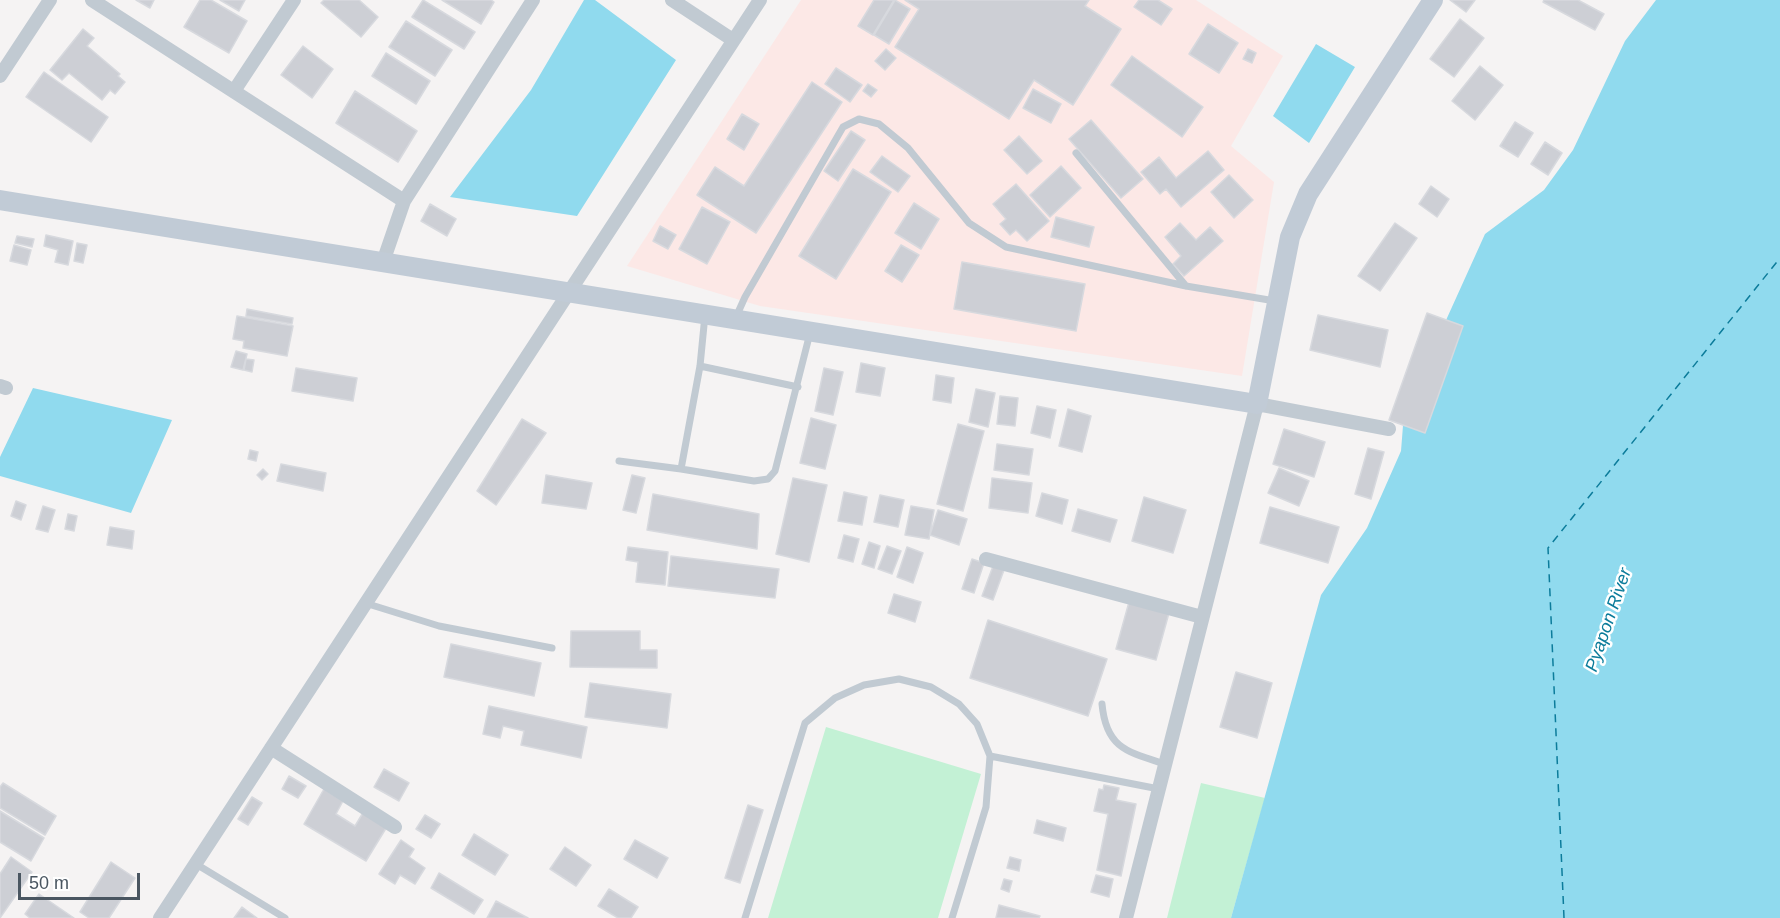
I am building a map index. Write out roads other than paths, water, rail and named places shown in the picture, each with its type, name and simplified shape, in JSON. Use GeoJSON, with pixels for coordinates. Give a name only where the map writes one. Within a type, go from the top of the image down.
{"type":"FeatureCollection","features":[{"type":"Feature","properties":{"kind":"main road"},"geometry":{"type":"LineString","coordinates":[[0,200],[1257,404],[1290,237],[1308,194],[1433,0]]}},
{"type":"Feature","properties":{"kind":"street"},"geometry":{"type":"LineString","coordinates":[[0,76],[50,0]]}},
{"type":"Feature","properties":{"kind":"street"},"geometry":{"type":"LineString","coordinates":[[92,0],[404,201]]}},
{"type":"Feature","properties":{"kind":"street"},"geometry":{"type":"LineString","coordinates":[[234,92],[294,0]]}},
{"type":"Feature","properties":{"kind":"street"},"geometry":{"type":"LineString","coordinates":[[383,262],[404,201],[533,0]]}},
{"type":"Feature","properties":{"kind":"street"},"geometry":{"type":"LineString","coordinates":[[672,0],[733,40]]}},
{"type":"Feature","properties":{"kind":"street"},"geometry":{"type":"LineString","coordinates":[[160,918],[760,0]]}},
{"type":"Feature","properties":{"kind":"street"},"geometry":{"type":"LineString","coordinates":[[1126,918],[1257,404],[1389,429]]}},
{"type":"Feature","properties":{"kind":"street"},"geometry":{"type":"LineString","coordinates":[[986,560],[1202,617]]}},
{"type":"Feature","properties":{"kind":"street"},"geometry":{"type":"LineString","coordinates":[[271,748],[395,827]]}},
{"type":"Feature","properties":{"kind":"lane"},"geometry":{"type":"LineString","coordinates":[[736,318],[745,297],[843,127],[859,119],[879,124],[908,148],[969,223],[1006,246],[1186,286],[1277,302]]}},
{"type":"Feature","properties":{"kind":"lane"},"geometry":{"type":"LineString","coordinates":[[1076,153],[1186,286]]}},
{"type":"Feature","properties":{"kind":"lane"},"geometry":{"type":"LineString","coordinates":[[681,470],[700,366],[705,313]]}},
{"type":"Feature","properties":{"kind":"lane"},"geometry":{"type":"LineString","coordinates":[[619,461],[754,481],[768,479],[775,471],[810,332]]}},
{"type":"Feature","properties":{"kind":"lane"},"geometry":{"type":"LineString","coordinates":[[700,366],[798,387]]}},
{"type":"Feature","properties":{"kind":"lane"},"geometry":{"type":"LineString","coordinates":[[365,603],[439,626],[552,648]]}},
{"type":"Feature","properties":{"kind":"lane"},"geometry":{"type":"LineString","coordinates":[[745,918],[803,726],[835,698],[864,685],[899,680],[931,687],[959,704],[977,724],[990,756],[986,807],[952,918]]}},
{"type":"Feature","properties":{"kind":"lane"},"geometry":{"type":"LineString","coordinates":[[1102,704],[1107,733],[1130,753],[1165,764]]}},
{"type":"Feature","properties":{"kind":"lane"},"geometry":{"type":"LineString","coordinates":[[990,756],[1159,789]]}},
{"type":"Feature","properties":{"kind":"lane"},"geometry":{"type":"LineString","coordinates":[[196,864],[285,918]]}},
{"type":"Feature","properties":{"kind":"water"},"geometry":{"type":"Polygon","coordinates":[[[584,0],[595,0],[676,60],[577,216],[450,197],[531,90],[584,0]]]}},
{"type":"Feature","properties":{"kind":"water","name":"Pyapon River"},"geometry":{"type":"Polygon","coordinates":[[[1656,0],[1780,0],[1780,918],[1231,918],[1321,595],[1367,528],[1401,451],[1405,400],[1428,360],[1485,234],[1544,190],[1573,150],[1625,41],[1656,0]]]}},
{"type":"Feature","properties":{"kind":"water"},"geometry":{"type":"Polygon","coordinates":[[[1316,44],[1355,67],[1309,143],[1273,116],[1316,44]]]}},
{"type":"Feature","properties":{"kind":"water"},"geometry":{"type":"Polygon","coordinates":[[[33,388],[172,420],[131,513],[0,476],[0,457],[33,388]]]}}]}
